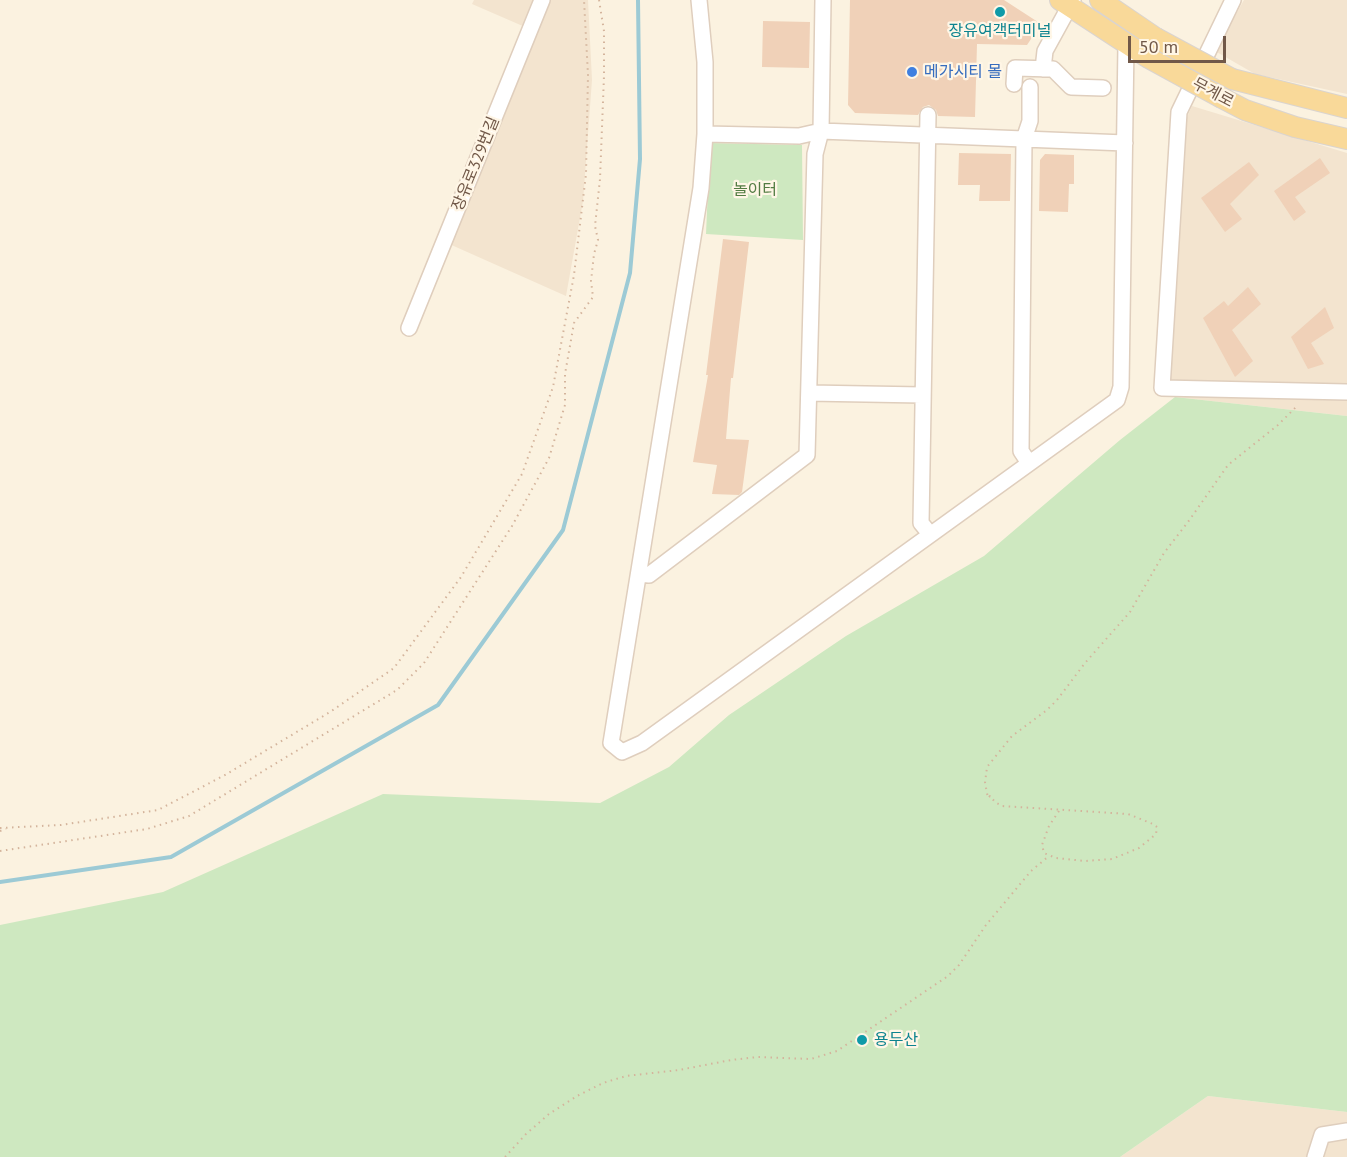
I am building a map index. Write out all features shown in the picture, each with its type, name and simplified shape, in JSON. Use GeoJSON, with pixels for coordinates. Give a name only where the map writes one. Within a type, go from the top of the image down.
{"type":"FeatureCollection","features":[{"type":"Feature","properties":{"kind":"main road","name":"무계로"},"geometry":{"type":"LineString","coordinates":[[1100,0],[1156,38],[1232,79],[1347,108]]}},
{"type":"Feature","properties":{"kind":"main road","name":"무계로"},"geometry":{"type":"LineString","coordinates":[[1067,2],[1147,57],[1245,110],[1295,128],[1347,139]]}},
{"type":"Feature","properties":{"kind":"street","name":"장유로329번길"},"geometry":{"type":"LineString","coordinates":[[410,328],[542,0]]}},
{"type":"Feature","properties":{"kind":"street"},"geometry":{"type":"LineString","coordinates":[[699,0],[705,62],[705,134],[701,188],[611,743],[622,752],[642,743],[1117,400],[1121,387],[1126,44]]}},
{"type":"Feature","properties":{"kind":"street"},"geometry":{"type":"LineString","coordinates":[[639,574],[650,575],[807,454],[815,154],[821,131],[823,0]]}},
{"type":"Feature","properties":{"kind":"street"},"geometry":{"type":"LineString","coordinates":[[1233,0],[1179,112],[1162,388],[1347,392]]}},
{"type":"Feature","properties":{"kind":"street"},"geometry":{"type":"LineString","coordinates":[[1043,69],[1045,51],[1067,2]]}},
{"type":"Feature","properties":{"kind":"street"},"geometry":{"type":"LineString","coordinates":[[1014,84],[1015,68],[1053,69],[1071,87],[1102,88]]}},
{"type":"Feature","properties":{"kind":"street"},"geometry":{"type":"LineString","coordinates":[[1029,463],[1022,451],[1024,139],[1030,121],[1030,87]]}},
{"type":"Feature","properties":{"kind":"street"},"geometry":{"type":"LineString","coordinates":[[928,115],[921,523],[930,534]]}},
{"type":"Feature","properties":{"kind":"street"},"geometry":{"type":"LineString","coordinates":[[705,134],[799,136],[821,131],[1125,143]]}},
{"type":"Feature","properties":{"kind":"street"},"geometry":{"type":"LineString","coordinates":[[809,393],[922,395]]}},
{"type":"Feature","properties":{"kind":"street"},"geometry":{"type":"LineString","coordinates":[[1315,1157],[1322,1135],[1347,1131]]}},
{"type":"Feature","properties":{"kind":"path"},"geometry":{"type":"LineString","coordinates":[[0,830],[61,825],[158,810],[225,775],[330,712],[394,668],[461,577],[522,474],[553,387],[574,275],[586,174],[588,75],[584,0]]}},
{"type":"Feature","properties":{"kind":"path"},"geometry":{"type":"LineString","coordinates":[[0,851],[147,829],[189,816],[397,690],[424,663],[513,526],[549,458],[565,405],[565,374],[574,323],[593,297],[591,281],[598,240],[595,226],[600,179],[604,76],[604,31],[599,0]]}},
{"type":"Feature","properties":{"kind":"path"},"geometry":{"type":"LineString","coordinates":[[1059,811],[1043,838],[1044,853],[1049,856],[1085,861],[1112,859],[1139,848],[1156,834],[1157,827],[1153,824],[1128,814],[1010,807],[995,802],[990,796],[988,798],[985,774],[990,762],[1012,736],[1057,700],[1085,663],[1130,612],[1164,553],[1228,465],[1278,425],[1310,392]]}},
{"type":"Feature","properties":{"kind":"path"},"geometry":{"type":"LineString","coordinates":[[505,1157],[526,1134],[556,1109],[590,1089],[626,1076],[758,1057],[811,1059],[837,1051],[948,976],[959,965],[987,925],[1031,871],[1049,856]]}},
{"type":"Feature","properties":{"kind":"shaded area"},"geometry":{"type":"Polygon","coordinates":[[[474,0],[588,0],[592,80],[583,201],[566,296],[438,239],[525,27],[472,4],[474,0]]]}},
{"type":"Feature","properties":{"kind":"shaded area"},"geometry":{"type":"Polygon","coordinates":[[[1244,0],[1347,0],[1347,94],[1255,74],[1215,51],[1244,0]]]}},
{"type":"Feature","properties":{"kind":"shaded area"},"geometry":{"type":"Polygon","coordinates":[[[1192,106],[1347,153],[1347,416],[1175,397],[1168,382],[1178,137],[1192,106]]]}},
{"type":"Feature","properties":{"kind":"shaded area"},"geometry":{"type":"Polygon","coordinates":[[[1208,1096],[1347,1112],[1347,1157],[1120,1157],[1208,1096]]]}},
{"type":"Feature","properties":{"kind":"green space","name":"놀이터"},"geometry":{"type":"Polygon","coordinates":[[[710,143],[802,145],[803,240],[706,234],[710,143]]]}},
{"type":"Feature","properties":{"kind":"green space"},"geometry":{"type":"Polygon","coordinates":[[[1175,397],[1347,416],[1347,1112],[1208,1096],[1120,1157],[0,1157],[0,925],[163,892],[383,794],[600,803],[669,767],[729,715],[846,636],[984,556],[1120,440],[1175,397]]]}},
{"type":"Feature","properties":{"kind":"building","name":"메가시티 몰"},"geometry":{"type":"Polygon","coordinates":[[[850,0],[1004,0],[1041,24],[1027,45],[977,44],[975,117],[938,116],[936,110],[929,105],[923,107],[918,115],[855,113],[848,105],[850,0]]]}},
{"type":"Feature","properties":{"kind":"building"},"geometry":{"type":"Polygon","coordinates":[[[763,21],[810,22],[809,68],[762,67],[763,21]]]}},
{"type":"Feature","properties":{"kind":"building"},"geometry":{"type":"Polygon","coordinates":[[[959,153],[1011,154],[1010,201],[979,201],[980,185],[958,185],[959,153]]]}},
{"type":"Feature","properties":{"kind":"building"},"geometry":{"type":"Polygon","coordinates":[[[1045,154],[1074,155],[1074,184],[1069,184],[1068,212],[1039,211],[1040,160],[1045,154]]]}},
{"type":"Feature","properties":{"kind":"building"},"geometry":{"type":"Polygon","coordinates":[[[1320,158],[1330,173],[1295,197],[1306,212],[1294,221],[1274,191],[1320,158]]]}},
{"type":"Feature","properties":{"kind":"building"},"geometry":{"type":"Polygon","coordinates":[[[1249,162],[1259,175],[1230,204],[1242,219],[1225,232],[1201,198],[1249,162]]]}},
{"type":"Feature","properties":{"kind":"building"},"geometry":{"type":"Polygon","coordinates":[[[723,239],[749,242],[733,378],[731,378],[726,439],[749,440],[742,492],[739,495],[712,494],[717,465],[693,462],[708,375],[706,375],[723,239]]]}},
{"type":"Feature","properties":{"kind":"building"},"geometry":{"type":"Polygon","coordinates":[[[1248,287],[1261,304],[1232,330],[1253,361],[1235,377],[1203,318],[1224,301],[1228,306],[1248,287]]]}},
{"type":"Feature","properties":{"kind":"building"},"geometry":{"type":"Polygon","coordinates":[[[1325,307],[1334,328],[1311,343],[1324,364],[1308,369],[1291,337],[1325,307]]]}},
{"type":"Feature","properties":{"kind":"waterway"},"geometry":{"type":"LineString","coordinates":[[0,882],[171,857],[438,705],[563,530],[630,273],[640,159],[638,0]]}},
{"type":"Feature","properties":{"kind":"place","name":"장유여객터미널"},"geometry":{"type":"Point","coordinates":[1000,12]}},
{"type":"Feature","properties":{"kind":"place","name":"메가시티 몰"},"geometry":{"type":"Point","coordinates":[912,72]}},
{"type":"Feature","properties":{"kind":"place","name":"용두산"},"geometry":{"type":"Point","coordinates":[862,1040]}}]}
